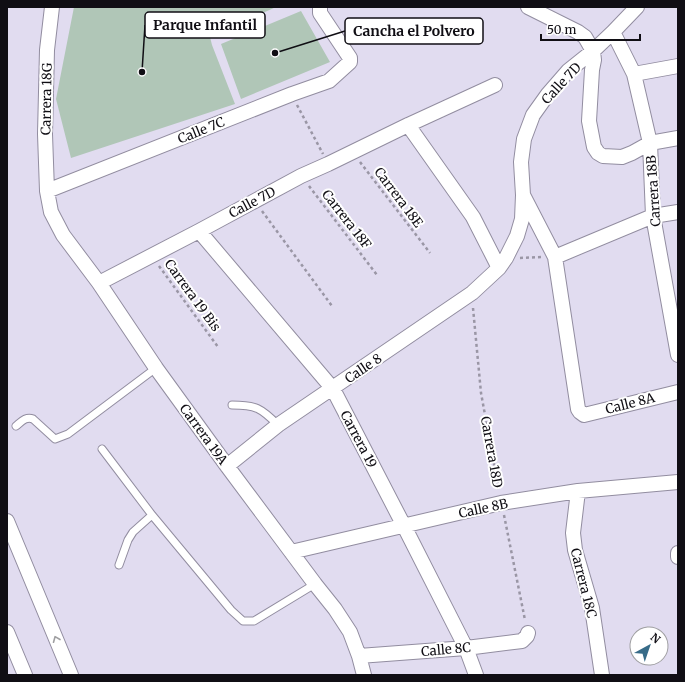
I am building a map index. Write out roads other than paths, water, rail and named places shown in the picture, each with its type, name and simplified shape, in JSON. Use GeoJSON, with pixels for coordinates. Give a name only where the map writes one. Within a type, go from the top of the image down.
{"type":"FeatureCollection","features":[{"type":"Feature","properties":{"kind":"street","name":"Carrera 18G"},"geometry":{"type":"LineString","coordinates":[[47,191],[45,134],[47,50],[52,7]]}},
{"type":"Feature","properties":{"kind":"street","name":"Calle 7C"},"geometry":{"type":"LineString","coordinates":[[47,191],[292,94],[329,81],[350,62],[350,58],[320,13],[320,7]]}},
{"type":"Feature","properties":{"kind":"street","name":"Calle 7D"},"geometry":{"type":"LineString","coordinates":[[502,263],[517,236],[522,219],[524,195],[520,162],[524,139],[533,116],[548,94],[568,71],[593,51],[637,7]]}},
{"type":"Feature","properties":{"kind":"street"},"geometry":{"type":"LineString","coordinates":[[530,8],[578,32],[585,38],[593,51],[594,60],[592,70],[590,121],[594,147],[598,153],[604,156],[622,157],[650,143],[678,138]]}},
{"type":"Feature","properties":{"kind":"street","name":"Carrera 18B"},"geometry":{"type":"LineString","coordinates":[[613,32],[634,74],[650,143],[653,216],[678,355]]}},
{"type":"Feature","properties":{"kind":"street"},"geometry":{"type":"LineString","coordinates":[[634,74],[678,66]]}},
{"type":"Feature","properties":{"kind":"street","name":"Calle 7D"},"geometry":{"type":"LineString","coordinates":[[99,283],[301,176],[495,85]]}},
{"type":"Feature","properties":{"kind":"street"},"geometry":{"type":"LineString","coordinates":[[408,125],[473,217],[502,263]]}},
{"type":"Feature","properties":{"kind":"street","name":"Carrera 19A"},"geometry":{"type":"LineString","coordinates":[[47,191],[51,212],[62,235],[99,283],[156,368],[227,466],[335,609],[350,632],[364,675]]}},
{"type":"Feature","properties":{"kind":"street"},"geometry":{"type":"LineString","coordinates":[[524,195],[555,257],[653,216],[678,212]]}},
{"type":"Feature","properties":{"kind":"street","name":"Carrera 19"},"geometry":{"type":"LineString","coordinates":[[199,231],[333,389],[466,648],[476,675]]}},
{"type":"Feature","properties":{"kind":"street","name":"Calle 8A"},"geometry":{"type":"LineString","coordinates":[[555,257],[578,409],[581,414],[584,415],[678,392]]}},
{"type":"Feature","properties":{"kind":"street","name":"Calle 8"},"geometry":{"type":"LineString","coordinates":[[227,466],[278,425],[472,293],[484,284],[502,263]]}},
{"type":"Feature","properties":{"kind":"street","name":"Calle 8B"},"geometry":{"type":"LineString","coordinates":[[292,552],[501,503],[578,491],[678,482]]}},
{"type":"Feature","properties":{"kind":"street","name":"Carrera 18C"},"geometry":{"type":"LineString","coordinates":[[578,491],[573,533],[575,550],[592,608],[602,675]]}},
{"type":"Feature","properties":{"kind":"street"},"geometry":{"type":"LineString","coordinates":[[7,521],[71,675]]}},
{"type":"Feature","properties":{"kind":"street"},"geometry":{"type":"LineString","coordinates":[[7,632],[26,675]]}},
{"type":"Feature","properties":{"kind":"street","name":"Calle 8C"},"geometry":{"type":"LineString","coordinates":[[359,656],[466,648],[522,641],[528,633]]}},
{"type":"Feature","properties":{"kind":"lane"},"geometry":{"type":"LineString","coordinates":[[16,426],[24,420],[30,418],[33,419],[54,439],[61,437],[68,434],[156,368]]}},
{"type":"Feature","properties":{"kind":"lane"},"geometry":{"type":"LineString","coordinates":[[232,405],[247,405],[258,408],[278,425]]}},
{"type":"Feature","properties":{"kind":"lane"},"geometry":{"type":"LineString","coordinates":[[102,449],[152,515],[231,610],[243,621],[254,621],[315,584]]}},
{"type":"Feature","properties":{"kind":"lane"},"geometry":{"type":"LineString","coordinates":[[119,565],[128,540],[133,532],[152,515]]}},
{"type":"Feature","properties":{"kind":"place","name":"Cancha el Polvero"},"geometry":{"type":"Point","coordinates":[275,53]}},
{"type":"Feature","properties":{"kind":"place","name":"Parque Infantil"},"geometry":{"type":"Point","coordinates":[142,72]}}]}
